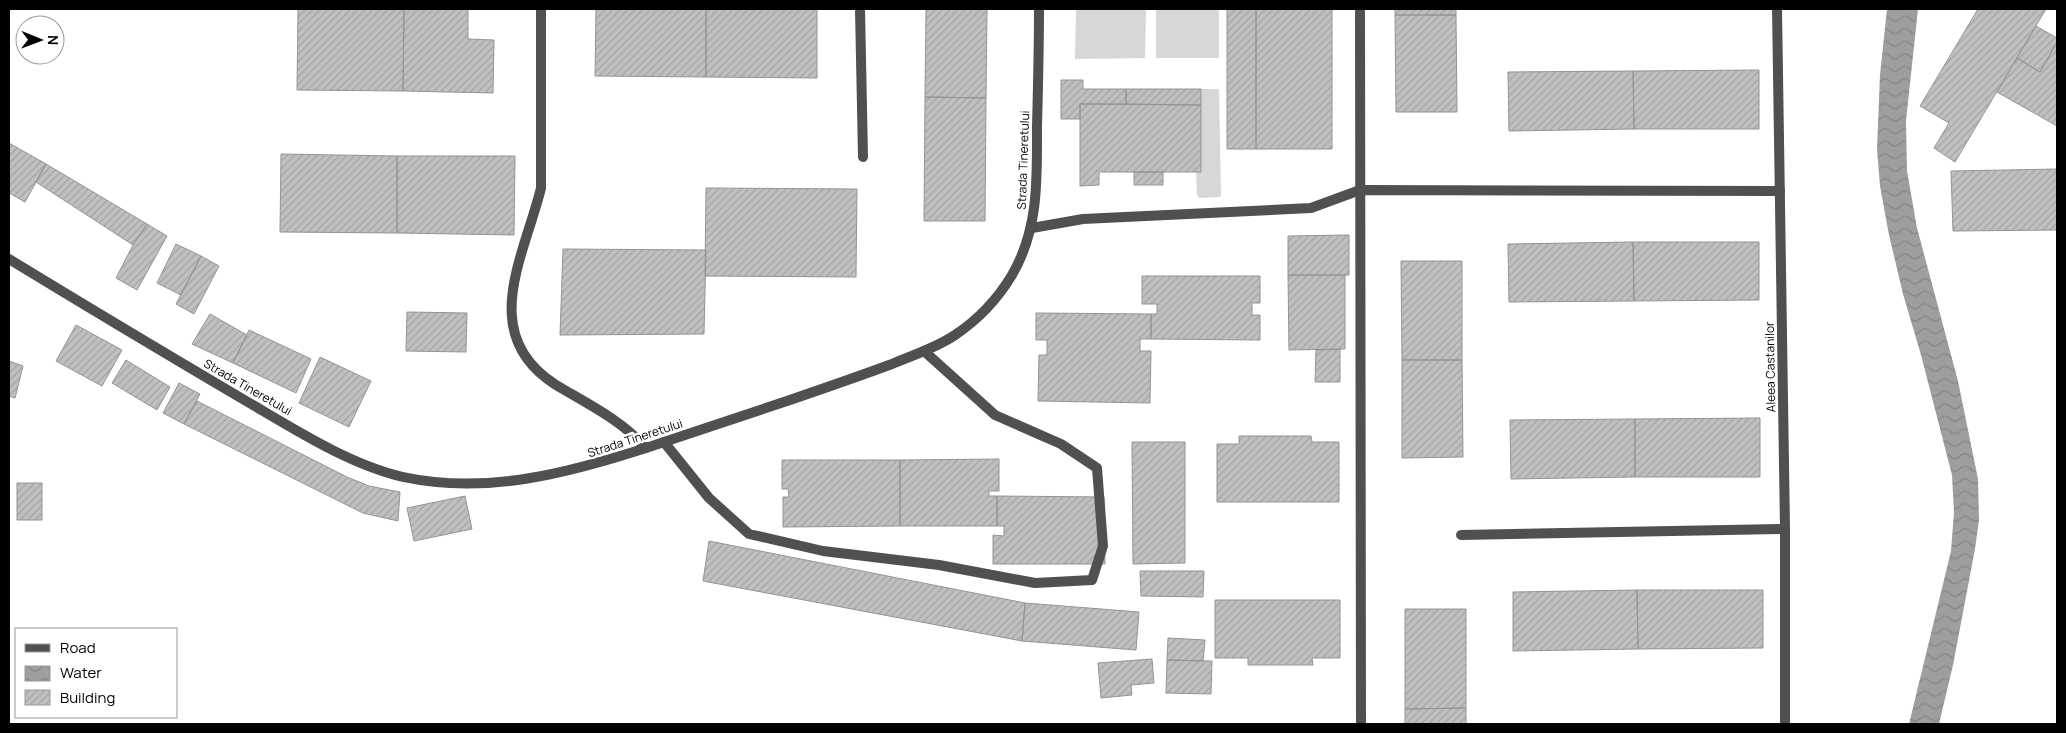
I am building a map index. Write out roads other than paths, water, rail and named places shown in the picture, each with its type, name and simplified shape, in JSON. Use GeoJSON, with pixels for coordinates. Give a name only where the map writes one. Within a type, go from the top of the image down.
{"type":"FeatureCollection","features":[{"type":"Feature","properties":{"kind":"street"},"geometry":{"type":"LineString","coordinates":[[541,9],[541,188],[534,216],[520,254],[514,282],[511,316],[517,343],[530,364],[554,383],[617,421],[646,448]]}},
{"type":"Feature","properties":{"kind":"street"},"geometry":{"type":"LineString","coordinates":[[860,9],[863,157]]}},
{"type":"Feature","properties":{"kind":"street","name":"Strada Tineretului"},"geometry":{"type":"LineString","coordinates":[[9,259],[99,315],[300,432],[360,463],[403,477],[453,482],[490,483],[533,479],[586,467],[843,382],[924,351],[952,337],[977,319],[998,296],[1020,260],[1032,228],[1037,176],[1039,9]]}},
{"type":"Feature","properties":{"kind":"street"},"geometry":{"type":"LineString","coordinates":[[1360,9],[1361,724]]}},
{"type":"Feature","properties":{"kind":"street","name":"Aleea Castanilor"},"geometry":{"type":"LineString","coordinates":[[1777,9],[1785,529],[1785,724]]}},
{"type":"Feature","properties":{"kind":"street"},"geometry":{"type":"LineString","coordinates":[[1032,228],[1083,219],[1311,208],[1360,190],[1780,192]]}},
{"type":"Feature","properties":{"kind":"street"},"geometry":{"type":"LineString","coordinates":[[664,442],[709,498],[749,534],[823,551],[939,565],[1034,583],[1092,580],[1103,546],[1097,468],[1062,444],[996,415],[924,351]]}},
{"type":"Feature","properties":{"kind":"street"},"geometry":{"type":"LineString","coordinates":[[1461,535],[1785,529]]}},
{"type":"Feature","properties":{"kind":"water"},"geometry":{"type":"Polygon","coordinates":[[[1887,9],[1918,9],[1906,121],[1907,171],[1917,228],[1958,381],[1978,479],[1979,520],[1975,549],[1953,665],[1939,724],[1909,724],[1951,551],[1954,512],[1952,475],[1903,294],[1880,186],[1877,149],[1880,75],[1887,9]]]}}]}
